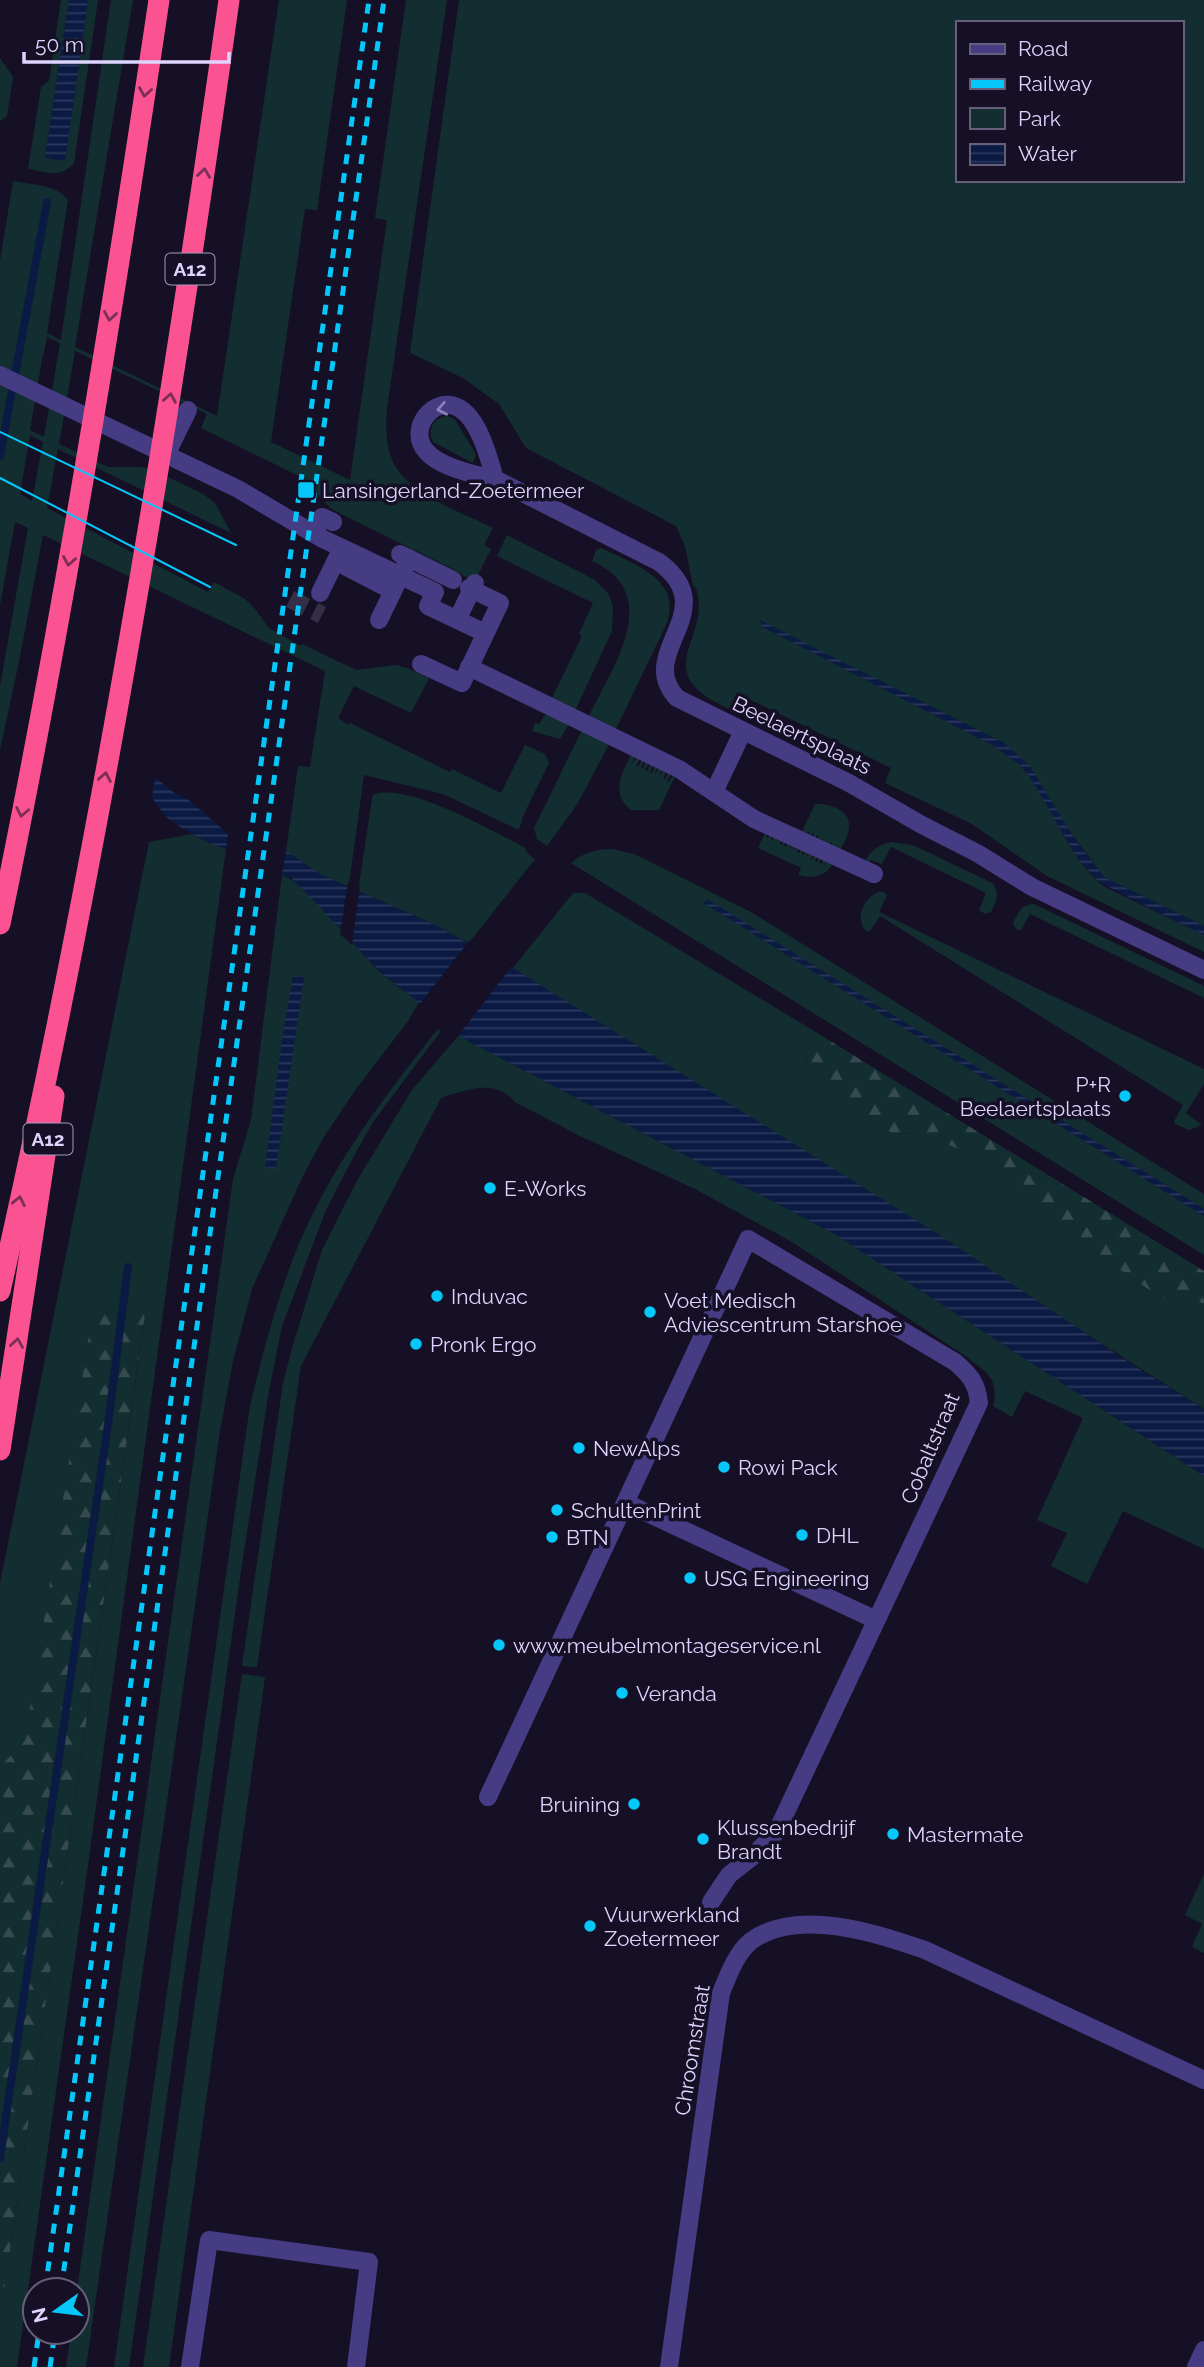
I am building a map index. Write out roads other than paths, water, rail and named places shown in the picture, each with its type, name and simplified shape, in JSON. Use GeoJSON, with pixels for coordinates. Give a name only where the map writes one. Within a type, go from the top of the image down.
{"type":"FeatureCollection","features":[{"type":"Feature","properties":{"kind":"highway"},"geometry":{"type":"LineString","coordinates":[[0,924],[45,697],[83,480],[159,0]]}},
{"type":"Feature","properties":{"kind":"highway","name":"A12"},"geometry":{"type":"LineString","coordinates":[[0,1450],[93,844],[174,377],[229,0]]}},
{"type":"Feature","properties":{"kind":"highway","name":"A12"},"geometry":{"type":"LineString","coordinates":[[0,1292],[93,844]]}},
{"type":"Feature","properties":{"kind":"street"},"geometry":{"type":"LineString","coordinates":[[0,375],[238,489],[314,534],[393,591]]}},
{"type":"Feature","properties":{"kind":"street","name":"Beelaertsplaats"},"geometry":{"type":"LineString","coordinates":[[495,479],[487,450],[464,413],[455,407],[444,406],[433,409],[425,416],[419,436],[427,453],[468,474],[495,479],[666,567],[679,586],[684,603],[682,623],[664,662],[666,681],[680,700],[849,783],[1032,887],[1204,970]]}},
{"type":"Feature","properties":{"kind":"street"},"geometry":{"type":"LineString","coordinates":[[166,455],[188,410]]}},
{"type":"Feature","properties":{"kind":"street"},"geometry":{"type":"LineString","coordinates":[[314,534],[322,517],[333,522]]}},
{"type":"Feature","properties":{"kind":"street"},"geometry":{"type":"LineString","coordinates":[[320,593],[340,555]]}},
{"type":"Feature","properties":{"kind":"street"},"geometry":{"type":"LineString","coordinates":[[340,555],[435,592],[428,606],[485,634]]}},
{"type":"Feature","properties":{"kind":"street"},"geometry":{"type":"LineString","coordinates":[[379,620],[393,591],[404,556],[500,603],[462,683],[421,664]]}},
{"type":"Feature","properties":{"kind":"street"},"geometry":{"type":"LineString","coordinates":[[451,617],[467,585]]}},
{"type":"Feature","properties":{"kind":"street"},"geometry":{"type":"LineString","coordinates":[[469,667],[679,769],[754,819],[874,874]]}},
{"type":"Feature","properties":{"kind":"street"},"geometry":{"type":"LineString","coordinates":[[714,792],[743,731]]}},
{"type":"Feature","properties":{"kind":"street","name":"Cobaltstraat"},"geometry":{"type":"LineString","coordinates":[[488,1797],[748,1239],[955,1362],[970,1375],[977,1388],[979,1403],[777,1831],[752,1857],[729,1875],[711,1902]]}},
{"type":"Feature","properties":{"kind":"street"},"geometry":{"type":"LineString","coordinates":[[626,1503],[876,1620]]}},
{"type":"Feature","properties":{"kind":"street","name":"Chroomstraat"},"geometry":{"type":"LineString","coordinates":[[669,2367],[721,1993],[734,1965],[749,1943],[773,1929],[802,1925],[841,1926],[880,1934],[925,1950],[1204,2080]]}},
{"type":"Feature","properties":{"kind":"street"},"geometry":{"type":"LineString","coordinates":[[190,2367],[209,2240],[369,2262],[356,2367]]}},
{"type":"Feature","properties":{"kind":"street"},"geometry":{"type":"LineString","coordinates":[[1196,2367],[1204,2350]]}},
{"type":"Feature","properties":{"kind":"water"},"geometry":{"type":"Polygon","coordinates":[[[69,0],[88,0],[65,161],[45,158],[69,0]]]}},
{"type":"Feature","properties":{"kind":"water"},"geometry":{"type":"Polygon","coordinates":[[[760,620],[1004,743],[1030,766],[1076,841],[1104,877],[1204,926],[1204,935],[1099,882],[1078,859],[1030,777],[1020,765],[992,745],[763,627],[760,620]]]}},
{"type":"Feature","properties":{"kind":"water"},"geometry":{"type":"Polygon","coordinates":[[[155,777],[173,792],[190,801],[228,834],[226,849],[207,842],[166,817],[152,798],[155,777]]]}},
{"type":"Feature","properties":{"kind":"water"},"geometry":{"type":"Polygon","coordinates":[[[286,851],[320,874],[431,923],[513,968],[946,1239],[1122,1358],[1204,1409],[1204,1476],[833,1233],[468,1041],[380,972],[290,877],[282,875],[286,851]]]}},
{"type":"Feature","properties":{"kind":"water"},"geometry":{"type":"Polygon","coordinates":[[[707,899],[1204,1209],[1204,1216],[704,903],[707,899]]]}},
{"type":"Feature","properties":{"kind":"water"},"geometry":{"type":"Polygon","coordinates":[[[293,976],[304,977],[276,1169],[265,1167],[293,976]]]}},
{"type":"Feature","properties":{"kind":"waterway"},"geometry":{"type":"LineString","coordinates":[[0,456],[47,202]]}},
{"type":"Feature","properties":{"kind":"waterway"},"geometry":{"type":"LineString","coordinates":[[0,2158],[108,1424],[128,1267]]}},
{"type":"Feature","properties":{"kind":"tunnel"},"geometry":{"type":"LineString","coordinates":[[290,599],[322,615]]}},
{"type":"Feature","properties":{"kind":"tram line"},"geometry":{"type":"LineString","coordinates":[[0,432],[236,545]]}},
{"type":"Feature","properties":{"kind":"tram line"},"geometry":{"type":"LineString","coordinates":[[0,478],[210,587]]}},
{"type":"Feature","properties":{"kind":"railway"},"geometry":{"type":"LineString","coordinates":[[47,2276],[369,0]]}},
{"type":"Feature","properties":{"kind":"railway"},"geometry":{"type":"LineString","coordinates":[[63,2276],[384,0]]}},
{"type":"Feature","properties":{"kind":"railway"},"geometry":{"type":"LineString","coordinates":[[34,2367],[37,2346]]}},
{"type":"Feature","properties":{"kind":"railway"},"geometry":{"type":"LineString","coordinates":[[50,2367],[53,2346]]}},
{"type":"Feature","properties":{"kind":"place","name":"Lansingerland-Zoetermeer"},"geometry":{"type":"Point","coordinates":[306,490]}},
{"type":"Feature","properties":{"kind":"place","name":"P+R Beelaertsplaats"},"geometry":{"type":"Point","coordinates":[1125,1096]}},
{"type":"Feature","properties":{"kind":"place","name":"E-Works"},"geometry":{"type":"Point","coordinates":[490,1188]}},
{"type":"Feature","properties":{"kind":"place","name":"Induvac"},"geometry":{"type":"Point","coordinates":[437,1296]}},
{"type":"Feature","properties":{"kind":"place","name":"Voet Medisch Adviescentrum Starshoe"},"geometry":{"type":"Point","coordinates":[650,1312]}},
{"type":"Feature","properties":{"kind":"place","name":"Pronk Ergo"},"geometry":{"type":"Point","coordinates":[416,1344]}},
{"type":"Feature","properties":{"kind":"place","name":"NewAlps"},"geometry":{"type":"Point","coordinates":[579,1448]}},
{"type":"Feature","properties":{"kind":"place","name":"Rowi Pack"},"geometry":{"type":"Point","coordinates":[724,1467]}},
{"type":"Feature","properties":{"kind":"place","name":"SchultenPrint"},"geometry":{"type":"Point","coordinates":[557,1510]}},
{"type":"Feature","properties":{"kind":"place","name":"DHL"},"geometry":{"type":"Point","coordinates":[802,1535]}},
{"type":"Feature","properties":{"kind":"place","name":"BTN"},"geometry":{"type":"Point","coordinates":[552,1537]}},
{"type":"Feature","properties":{"kind":"place","name":"USG Engineering"},"geometry":{"type":"Point","coordinates":[690,1578]}},
{"type":"Feature","properties":{"kind":"place","name":"www.meubelmontageservice.nl"},"geometry":{"type":"Point","coordinates":[499,1645]}},
{"type":"Feature","properties":{"kind":"place","name":"Veranda"},"geometry":{"type":"Point","coordinates":[622,1693]}},
{"type":"Feature","properties":{"kind":"place","name":"Bruining"},"geometry":{"type":"Point","coordinates":[634,1804]}},
{"type":"Feature","properties":{"kind":"place","name":"Mastermate"},"geometry":{"type":"Point","coordinates":[893,1834]}},
{"type":"Feature","properties":{"kind":"place","name":"Klussenbedrijf Brandt"},"geometry":{"type":"Point","coordinates":[703,1839]}},
{"type":"Feature","properties":{"kind":"place","name":"Vuurwerkland Zoetermeer"},"geometry":{"type":"Point","coordinates":[590,1926]}}]}
